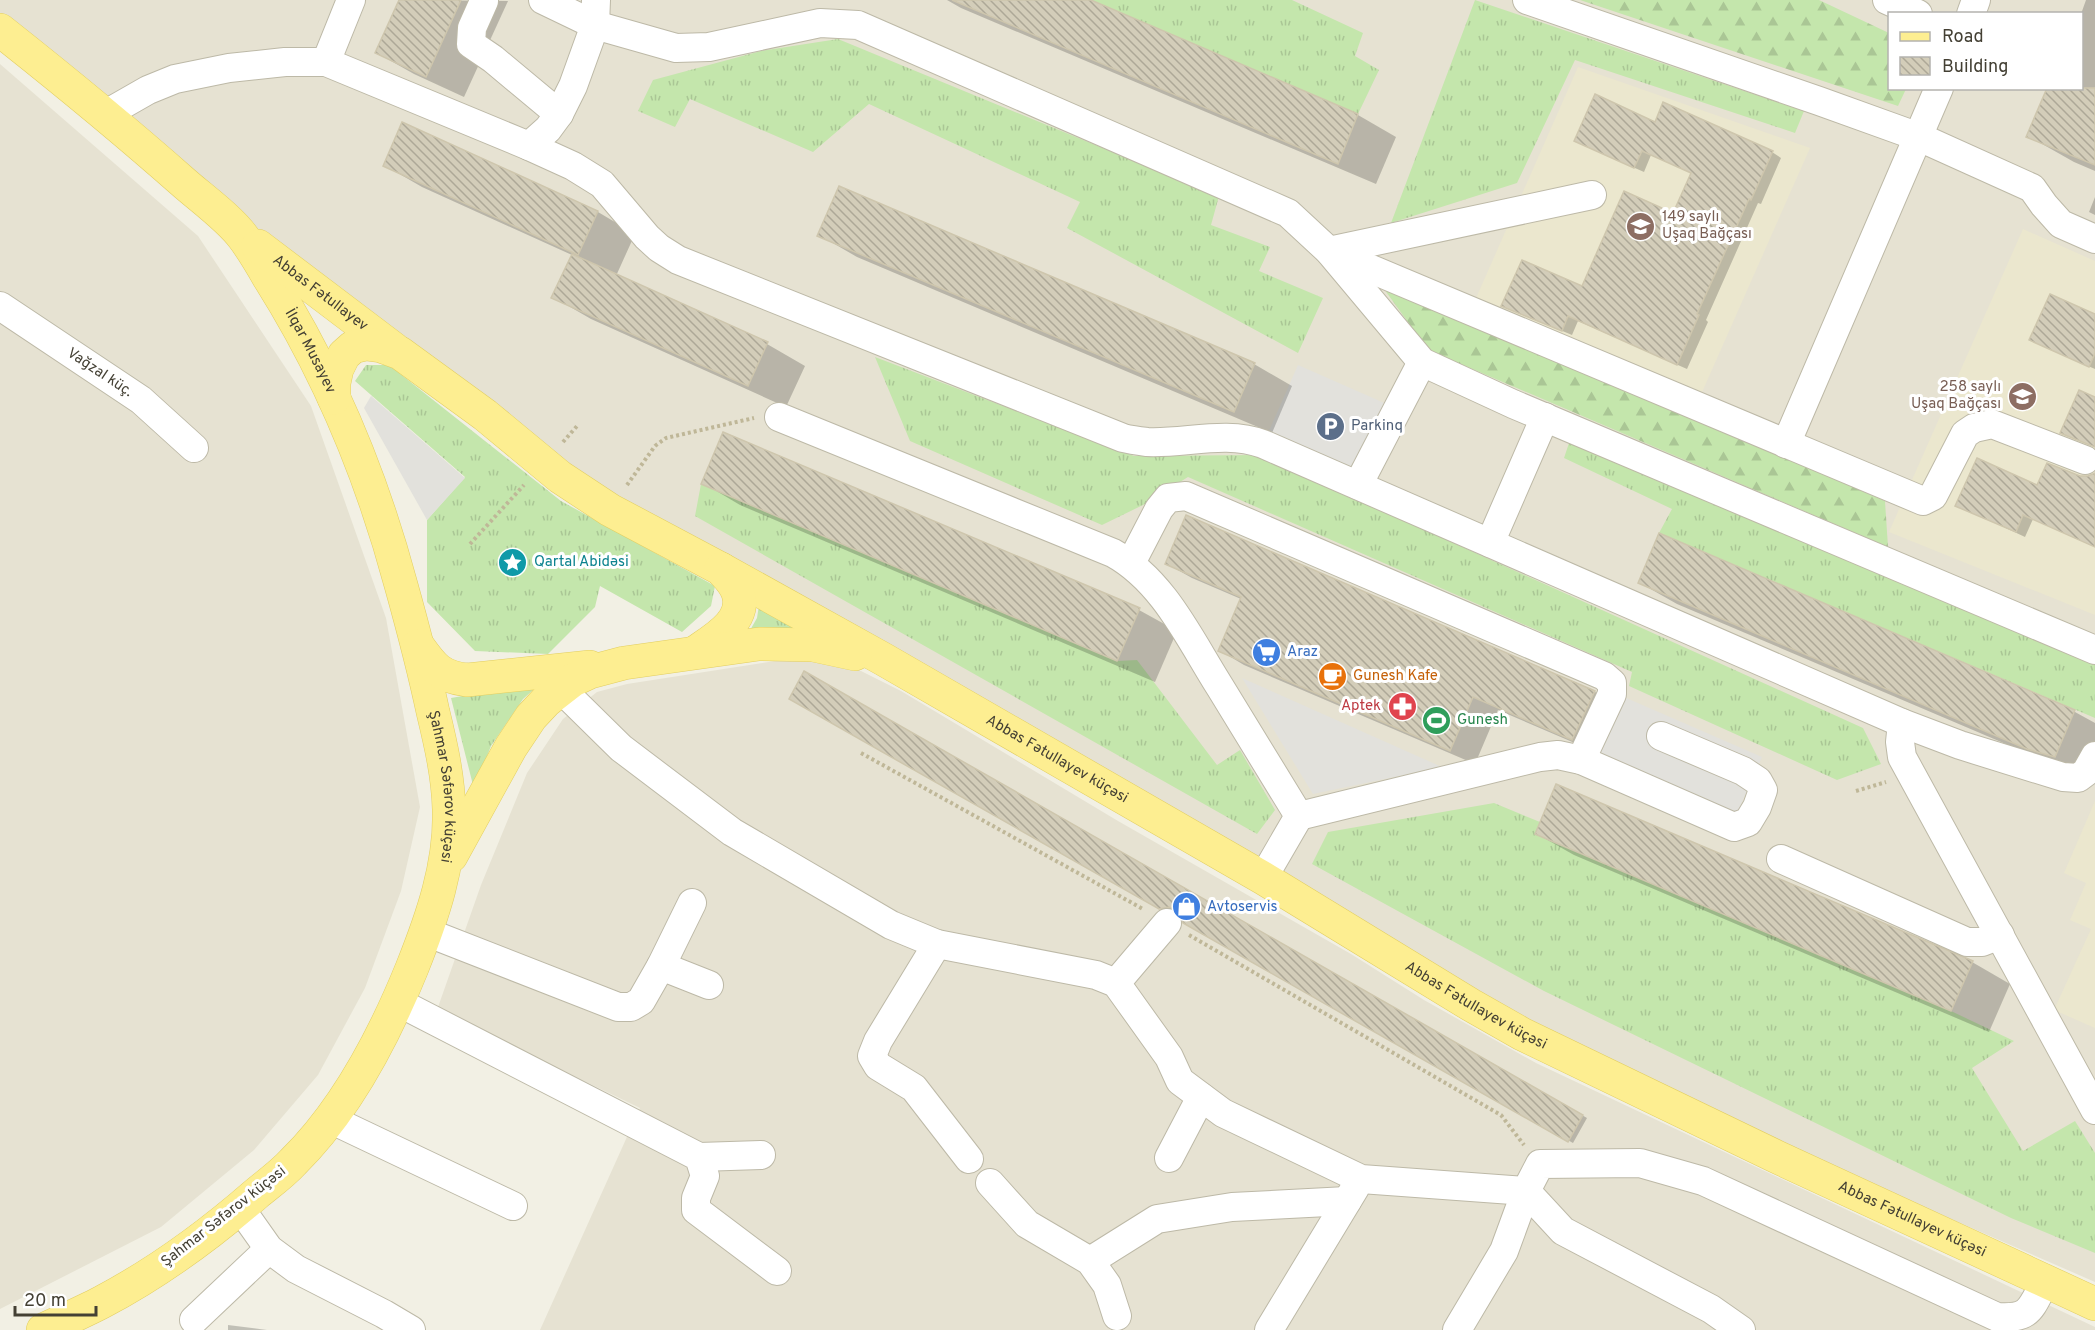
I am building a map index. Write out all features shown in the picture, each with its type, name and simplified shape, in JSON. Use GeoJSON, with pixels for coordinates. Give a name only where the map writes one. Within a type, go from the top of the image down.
{"type":"FeatureCollection","features":[{"type":"Feature","properties":{"kind":"main road","name":"İlqar Musayev"},"geometry":{"type":"LineString","coordinates":[[0,30],[106,114],[241,233],[294,317],[334,398],[372,492],[393,556],[418,646]]}},
{"type":"Feature","properties":{"kind":"main road","name":"Abbas Fətullayev"},"geometry":{"type":"LineString","coordinates":[[241,233],[485,415],[561,477],[610,510]]}},
{"type":"Feature","properties":{"kind":"main road"},"geometry":{"type":"LineString","coordinates":[[334,398],[337,369],[344,355],[353,347],[366,344],[381,346],[400,353]]}},
{"type":"Feature","properties":{"kind":"main road","name":"Abbas Fətullayev küçəsi"},"geometry":{"type":"LineString","coordinates":[[610,510],[722,569],[883,659],[1263,878],[1433,983],[1522,1034],[1777,1157],[2095,1304]]}},
{"type":"Feature","properties":{"kind":"main road"},"geometry":{"type":"LineString","coordinates":[[695,652],[723,633],[733,621],[738,609],[739,595],[734,584],[722,569]]}},
{"type":"Feature","properties":{"kind":"main road"},"geometry":{"type":"LineString","coordinates":[[418,646],[441,673],[454,679],[467,680],[624,663],[759,644],[813,645],[883,659]]}},
{"type":"Feature","properties":{"kind":"main road","name":"Şahmar Səfərov küçəsi"},"geometry":{"type":"LineString","coordinates":[[43,1330],[100,1304],[147,1276],[240,1209],[294,1162],[330,1119],[362,1071],[398,1002],[426,932],[443,871],[449,813],[447,780],[418,646]]}},
{"type":"Feature","properties":{"kind":"main road"},"geometry":{"type":"LineString","coordinates":[[443,871],[511,747],[531,717],[546,700],[573,680],[590,672],[624,663]]}},
{"type":"Feature","properties":{"kind":"street"},"geometry":{"type":"LineString","coordinates":[[326,62],[351,0]]}},
{"type":"Feature","properties":{"kind":"street"},"geometry":{"type":"LineString","coordinates":[[543,0],[595,12],[676,48],[709,46],[820,23],[858,25],[1288,213],[1329,251],[1422,362],[1545,417],[2095,650]]}},
{"type":"Feature","properties":{"kind":"street"},"geometry":{"type":"LineString","coordinates":[[1527,0],[1819,100],[1918,137],[2032,188],[2061,224],[2095,239]]}},
{"type":"Feature","properties":{"kind":"street"},"geometry":{"type":"LineString","coordinates":[[1887,0],[1914,12]]}},
{"type":"Feature","properties":{"kind":"street"},"geometry":{"type":"LineString","coordinates":[[484,1],[472,28],[471,44],[493,59],[559,114]]}},
{"type":"Feature","properties":{"kind":"street"},"geometry":{"type":"LineString","coordinates":[[529,146],[548,129],[559,114],[584,60],[595,12]]}},
{"type":"Feature","properties":{"kind":"street"},"geometry":{"type":"LineString","coordinates":[[106,114],[148,90],[176,80],[229,68],[285,62],[326,62],[573,166],[602,184],[653,242],[678,260],[1124,438],[1147,442],[1234,438],[1252,440],[1902,723],[1960,745],[2063,777],[2078,778],[2086,772],[2095,756]]}},
{"type":"Feature","properties":{"kind":"street"},"geometry":{"type":"LineString","coordinates":[[1786,444],[1938,90]]}},
{"type":"Feature","properties":{"kind":"street"},"geometry":{"type":"LineString","coordinates":[[1329,251],[1592,195]]}},
{"type":"Feature","properties":{"kind":"street"},"geometry":{"type":"LineString","coordinates":[[1329,251],[1923,501],[1933,496],[1965,434],[1974,428],[1992,424],[2085,460]]}},
{"type":"Feature","properties":{"kind":"street","name":"Vağzal küç."},"geometry":{"type":"LineString","coordinates":[[0,306],[141,400],[194,448]]}},
{"type":"Feature","properties":{"kind":"street"},"geometry":{"type":"LineString","coordinates":[[1358,485],[1422,362]]}},
{"type":"Feature","properties":{"kind":"street"},"geometry":{"type":"LineString","coordinates":[[779,417],[1102,549],[1131,563],[1147,578],[1173,612],[1299,816]]}},
{"type":"Feature","properties":{"kind":"street"},"geometry":{"type":"LineString","coordinates":[[1490,543],[1545,417]]}},
{"type":"Feature","properties":{"kind":"street"},"geometry":{"type":"LineString","coordinates":[[1131,563],[1159,509],[1168,498],[1186,496],[1604,675],[1612,683],[1612,694],[1581,760]]}},
{"type":"Feature","properties":{"kind":"street"},"geometry":{"type":"LineString","coordinates":[[561,689],[621,748],[732,832],[891,925],[937,944],[1096,975],[1116,983],[1169,1058],[1179,1081],[1223,1113],[1354,1190]]}},
{"type":"Feature","properties":{"kind":"street"},"geometry":{"type":"LineString","coordinates":[[1902,723],[1900,742],[1902,757],[2095,1110]]}},
{"type":"Feature","properties":{"kind":"street"},"geometry":{"type":"LineString","coordinates":[[1263,878],[1299,816],[1540,757],[1558,755],[1581,760],[1734,827],[1748,822],[1763,790],[1758,781],[1743,771],[1661,736]]}},
{"type":"Feature","properties":{"kind":"street"},"geometry":{"type":"LineString","coordinates":[[1780,860],[1966,942],[1982,942],[2000,935]]}},
{"type":"Feature","properties":{"kind":"street"},"geometry":{"type":"LineString","coordinates":[[426,932],[618,1007],[631,1007],[641,1001],[692,903]]}},
{"type":"Feature","properties":{"kind":"street"},"geometry":{"type":"LineString","coordinates":[[1116,983],[1167,923]]}},
{"type":"Feature","properties":{"kind":"street"},"geometry":{"type":"LineString","coordinates":[[937,944],[878,1041],[873,1056],[878,1066],[914,1088],[969,1159]]}},
{"type":"Feature","properties":{"kind":"street"},"geometry":{"type":"LineString","coordinates":[[661,966],[709,985]]}},
{"type":"Feature","properties":{"kind":"street"},"geometry":{"type":"LineString","coordinates":[[398,1002],[699,1157],[761,1155]]}},
{"type":"Feature","properties":{"kind":"street"},"geometry":{"type":"LineString","coordinates":[[1169,1158],[1201,1097]]}},
{"type":"Feature","properties":{"kind":"street"},"geometry":{"type":"LineString","coordinates":[[330,1119],[513,1206]]}},
{"type":"Feature","properties":{"kind":"street"},"geometry":{"type":"LineString","coordinates":[[699,1157],[705,1176],[696,1198],[696,1210],[777,1271]]}},
{"type":"Feature","properties":{"kind":"street"},"geometry":{"type":"LineString","coordinates":[[1457,1330],[1504,1251],[1526,1191],[1540,1164],[1640,1163],[1703,1180],[1997,1317],[2014,1318],[2029,1311],[2045,1282]]}},
{"type":"Feature","properties":{"kind":"street"},"geometry":{"type":"LineString","coordinates":[[990,1183],[1027,1224],[1090,1261],[1107,1285],[1117,1316]]}},
{"type":"Feature","properties":{"kind":"street"},"geometry":{"type":"LineString","coordinates":[[1269,1330],[1354,1190]]}},
{"type":"Feature","properties":{"kind":"street"},"geometry":{"type":"LineString","coordinates":[[1090,1261],[1157,1219],[1354,1190],[1526,1191],[1563,1231],[1711,1309],[1741,1330]]}},
{"type":"Feature","properties":{"kind":"street"},"geometry":{"type":"LineString","coordinates":[[240,1209],[269,1249],[296,1269],[411,1330]]}},
{"type":"Feature","properties":{"kind":"street"},"geometry":{"type":"LineString","coordinates":[[194,1320],[269,1249]]}},
{"type":"Feature","properties":{"kind":"path"},"geometry":{"type":"LineString","coordinates":[[610,510],[655,446],[666,438],[765,415],[779,417]]}},
{"type":"Feature","properties":{"kind":"path"},"geometry":{"type":"LineString","coordinates":[[861,753],[1167,923],[1501,1115],[1540,1164]]}},
{"type":"Feature","properties":{"kind":"shaded area"},"geometry":{"type":"Polygon","coordinates":[[[0,0],[2095,0],[2095,1282],[1499,1021],[610,510],[0,29],[0,0]]]}},
{"type":"Feature","properties":{"kind":"shaded area"},"geometry":{"type":"Polygon","coordinates":[[[0,64],[198,236],[311,406],[386,618],[420,807],[401,891],[365,988],[318,1075],[254,1150],[161,1227],[0,1309],[0,64]]]}},
{"type":"Feature","properties":{"kind":"shaded area","name":"149 saylı Uşaq Bağçası"},"geometry":{"type":"Polygon","coordinates":[[[1578,67],[1810,148],[1699,399],[1473,305],[1578,67]]]}},
{"type":"Feature","properties":{"kind":"shaded area","name":"258 saylı Uşaq Bağçası"},"geometry":{"type":"Polygon","coordinates":[[[2023,229],[2095,261],[2095,615],[1889,532],[2023,229]]]}},
{"type":"Feature","properties":{"kind":"shaded area","name":"Parkinq"},"geometry":{"type":"Polygon","coordinates":[[[1298,365],[1398,409],[1358,485],[1263,444],[1298,365]]]}},
{"type":"Feature","properties":{"kind":"shaded area"},"geometry":{"type":"Polygon","coordinates":[[[371,396],[465,478],[427,520],[364,408],[371,396]]]}},
{"type":"Feature","properties":{"kind":"shaded area"},"geometry":{"type":"Polygon","coordinates":[[[808,656],[843,662],[901,691],[1118,821],[1536,1063],[2095,1327],[2095,1330],[540,1330],[640,1108],[437,1010],[481,885],[527,773],[563,719],[597,692],[627,684],[808,656]]]}},
{"type":"Feature","properties":{"kind":"shaded area"},"geometry":{"type":"Polygon","coordinates":[[[1242,678],[1442,767],[1313,794],[1242,678]]]}},
{"type":"Feature","properties":{"kind":"shaded area"},"geometry":{"type":"Polygon","coordinates":[[[1624,697],[1762,757],[1735,818],[1597,758],[1624,697]]]}},
{"type":"Feature","properties":{"kind":"shaded area"},"geometry":{"type":"Polygon","coordinates":[[[2095,801],[2095,1028],[2054,1010],[2091,929],[2070,920],[2086,883],[2064,873],[2095,801]]]}},
{"type":"Feature","properties":{"kind":"green space"},"geometry":{"type":"Polygon","coordinates":[[[1091,0],[1292,0],[1363,33],[1355,56],[1379,70],[1358,114],[1091,0]]]}},
{"type":"Feature","properties":{"kind":"green space"},"geometry":{"type":"Polygon","coordinates":[[[1475,0],[1804,111],[1795,133],[1575,60],[1517,183],[1391,223],[1475,0]]]}},
{"type":"Feature","properties":{"kind":"green space"},"geometry":{"type":"Polygon","coordinates":[[[1580,0],[1819,0],[1888,33],[1888,90],[1906,90],[1898,106],[1580,0]]]}},
{"type":"Feature","properties":{"kind":"green space"},"geometry":{"type":"Polygon","coordinates":[[[838,39],[1219,196],[1211,225],[1270,247],[1259,271],[1323,298],[1298,353],[1067,228],[1080,202],[869,104],[813,152],[690,99],[675,127],[638,111],[653,80],[761,51],[838,39]]]}},
{"type":"Feature","properties":{"kind":"green space"},"geometry":{"type":"Polygon","coordinates":[[[1379,282],[1885,501],[1888,547],[1428,350],[1379,282]]]}},
{"type":"Feature","properties":{"kind":"green space"},"geometry":{"type":"Polygon","coordinates":[[[875,357],[1134,456],[1259,455],[1863,728],[1881,764],[1837,780],[1629,686],[1632,672],[1188,477],[1143,505],[1102,525],[910,441],[875,357]]]}},
{"type":"Feature","properties":{"kind":"green space"},"geometry":{"type":"Polygon","coordinates":[[[366,365],[389,365],[561,501],[715,586],[711,606],[682,632],[600,586],[595,607],[548,654],[475,651],[427,602],[427,520],[465,477],[355,381],[366,365]]]}},
{"type":"Feature","properties":{"kind":"green space"},"geometry":{"type":"Polygon","coordinates":[[[1572,434],[2095,664],[2095,718],[1659,533],[1672,509],[1564,458],[1572,434]]]}},
{"type":"Feature","properties":{"kind":"green space"},"geometry":{"type":"Polygon","coordinates":[[[701,484],[1117,661],[1137,660],[1217,765],[1240,750],[1275,810],[1257,834],[695,516],[701,484]]]}},
{"type":"Feature","properties":{"kind":"green space"},"geometry":{"type":"Polygon","coordinates":[[[759,605],[816,633],[749,632],[757,618],[759,605]]]}},
{"type":"Feature","properties":{"kind":"green space"},"geometry":{"type":"Polygon","coordinates":[[[542,682],[523,699],[491,746],[474,789],[451,698],[542,682]]]}},
{"type":"Feature","properties":{"kind":"green space"},"geometry":{"type":"Polygon","coordinates":[[[1494,803],[1540,822],[1535,834],[1951,1011],[2014,1041],[1972,1068],[2023,1151],[2075,1121],[2095,1153],[2095,1253],[2011,1218],[1544,991],[1312,864],[1328,832],[1494,803]]]}},
{"type":"Feature","properties":{"kind":"building"},"geometry":{"type":"Polygon","coordinates":[[[399,0],[461,0],[426,77],[375,53],[399,0]]]}},
{"type":"Feature","properties":{"kind":"building"},"geometry":{"type":"Polygon","coordinates":[[[952,0],[1091,0],[1358,114],[1338,164],[952,0]]]}},
{"type":"Feature","properties":{"kind":"building"},"geometry":{"type":"Polygon","coordinates":[[[2095,88],[2095,165],[2026,137],[2046,90],[2095,88]]]}},
{"type":"Feature","properties":{"kind":"building"},"geometry":{"type":"Polygon","coordinates":[[[1595,94],[1655,122],[1663,102],[1773,151],[1697,314],[1699,315],[1677,365],[1568,316],[1562,331],[1501,306],[1522,260],[1582,286],[1624,191],[1673,213],[1691,173],[1642,151],[1634,168],[1574,141],[1595,94]]]}},
{"type":"Feature","properties":{"kind":"building"},"geometry":{"type":"Polygon","coordinates":[[[402,122],[598,211],[578,255],[383,166],[402,122]]]}},
{"type":"Feature","properties":{"kind":"building"},"geometry":{"type":"Polygon","coordinates":[[[839,186],[1255,363],[1234,412],[817,236],[839,186]]]}},
{"type":"Feature","properties":{"kind":"building"},"geometry":{"type":"Polygon","coordinates":[[[572,254],[768,342],[748,386],[551,298],[572,254]]]}},
{"type":"Feature","properties":{"kind":"building"},"geometry":{"type":"Polygon","coordinates":[[[2050,294],[2095,314],[2095,353],[2089,367],[2029,340],[2050,294]]]}},
{"type":"Feature","properties":{"kind":"building"},"geometry":{"type":"Polygon","coordinates":[[[2079,390],[2095,397],[2095,447],[2060,433],[2079,390]]]}},
{"type":"Feature","properties":{"kind":"building"},"geometry":{"type":"Polygon","coordinates":[[[723,432],[1140,608],[1117,661],[701,484],[723,432]]]}},
{"type":"Feature","properties":{"kind":"building"},"geometry":{"type":"Polygon","coordinates":[[[1977,458],[2037,485],[2047,463],[2080,476],[2095,473],[2095,547],[2023,515],[2016,532],[1955,506],[1977,458]]]}},
{"type":"Feature","properties":{"kind":"building"},"geometry":{"type":"Polygon","coordinates":[[[1186,515],[1595,691],[1572,740],[1473,697],[1450,751],[1218,651],[1241,597],[1165,564],[1186,515]]]}},
{"type":"Feature","properties":{"kind":"building"},"geometry":{"type":"Polygon","coordinates":[[[1659,533],[2075,710],[2055,757],[2027,749],[1638,583],[1659,533]]]}},
{"type":"Feature","properties":{"kind":"building","name":"Avtoservis"},"geometry":{"type":"Polygon","coordinates":[[[804,671],[1583,1115],[1568,1142],[1183,923],[1177,910],[1169,907],[1159,909],[789,699],[804,671]]]}},
{"type":"Feature","properties":{"kind":"building"},"geometry":{"type":"Polygon","coordinates":[[[1556,784],[1973,961],[1951,1011],[1535,834],[1556,784]]]}},
{"type":"Feature","properties":{"kind":"place","name":"149 saylı Uşaq Bağçası"},"geometry":{"type":"Point","coordinates":[1641,226]}},
{"type":"Feature","properties":{"kind":"place","name":"258 saylı Uşaq Bağçası"},"geometry":{"type":"Point","coordinates":[2022,396]}},
{"type":"Feature","properties":{"kind":"place","name":"Parkinq"},"geometry":{"type":"Point","coordinates":[1330,426]}},
{"type":"Feature","properties":{"kind":"place","name":"Qartal Abidəsi"},"geometry":{"type":"Point","coordinates":[513,562]}},
{"type":"Feature","properties":{"kind":"place","name":"Araz"},"geometry":{"type":"Point","coordinates":[1266,652]}},
{"type":"Feature","properties":{"kind":"place","name":"Gunesh Kafe"},"geometry":{"type":"Point","coordinates":[1332,676]}},
{"type":"Feature","properties":{"kind":"place","name":"Aptek"},"geometry":{"type":"Point","coordinates":[1402,706]}},
{"type":"Feature","properties":{"kind":"place","name":"Gunesh"},"geometry":{"type":"Point","coordinates":[1436,720]}},
{"type":"Feature","properties":{"kind":"place","name":"Avtoservis"},"geometry":{"type":"Point","coordinates":[1186,907]}}]}
